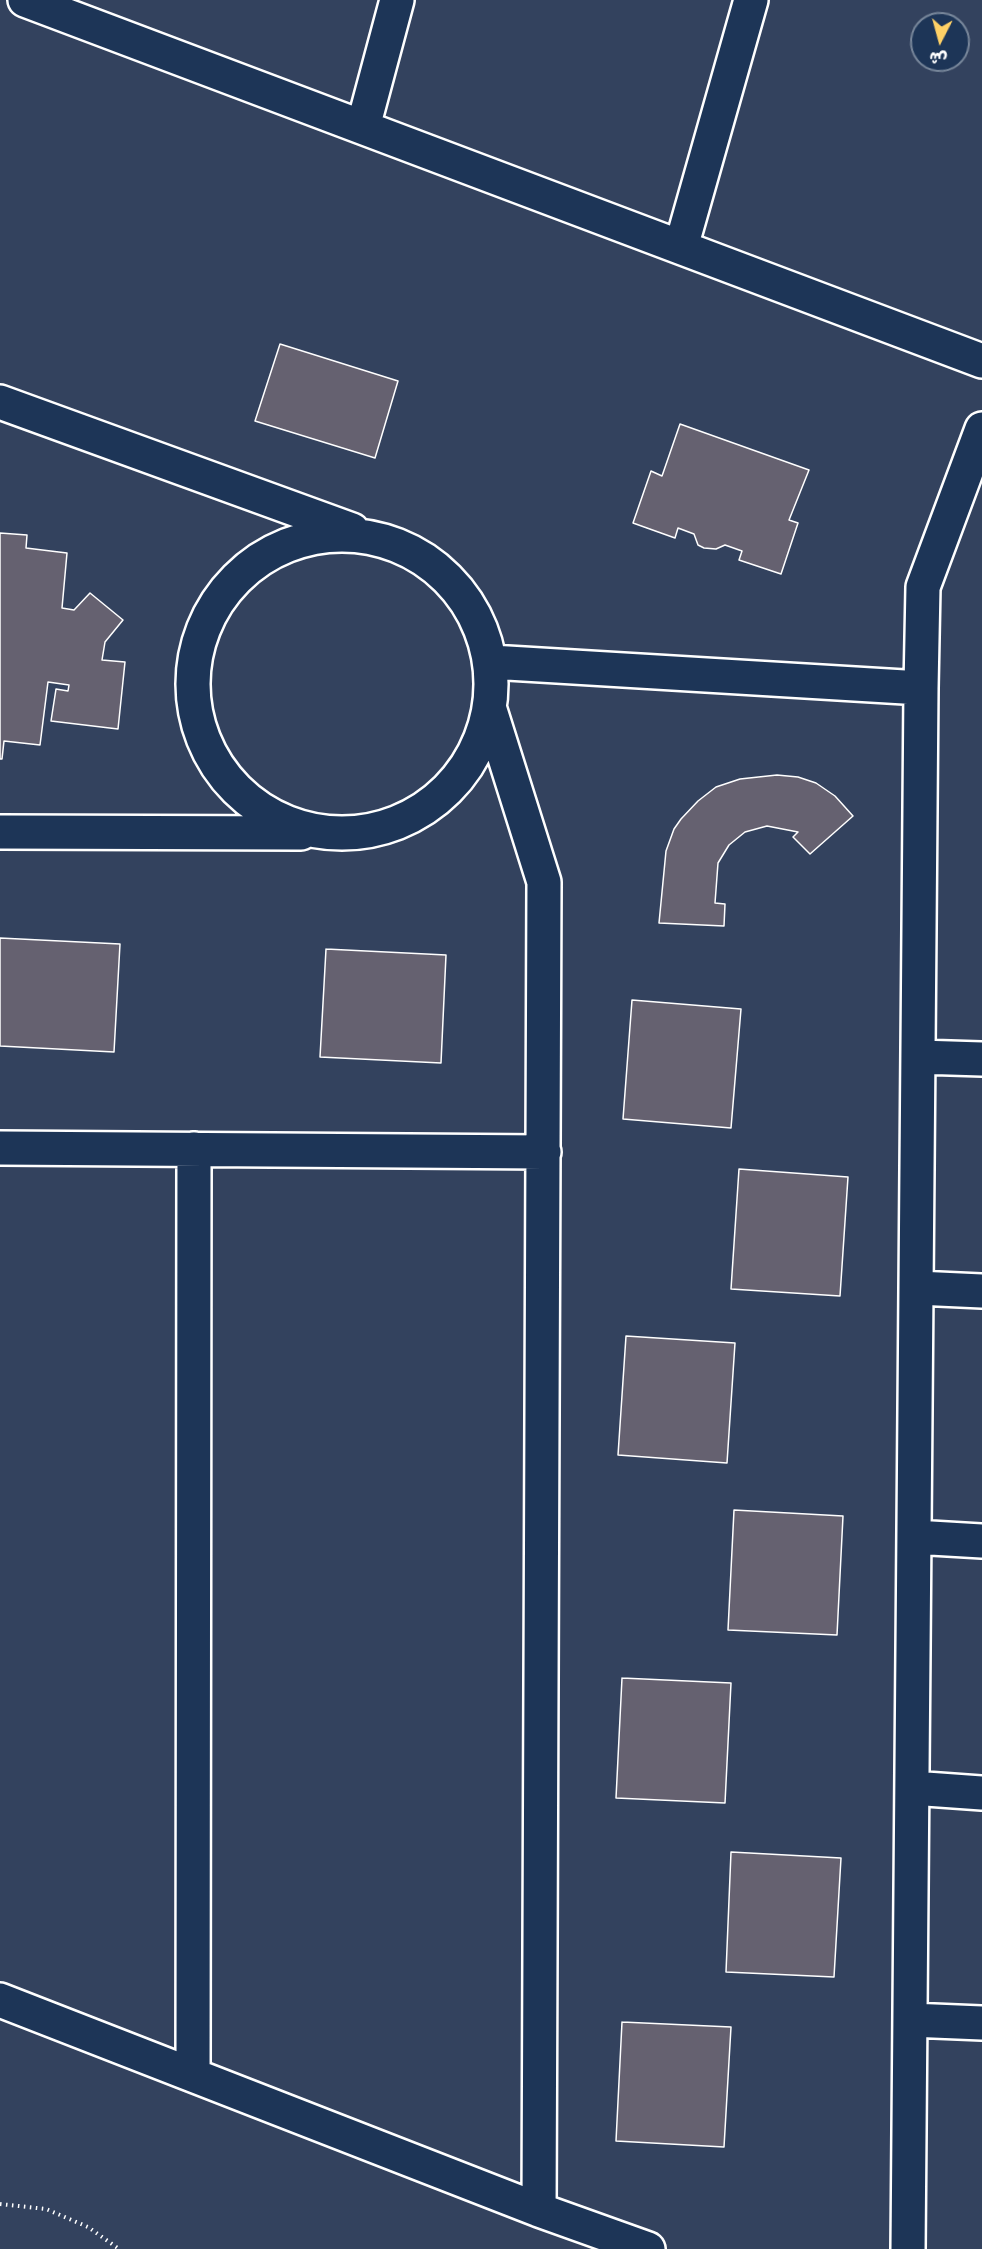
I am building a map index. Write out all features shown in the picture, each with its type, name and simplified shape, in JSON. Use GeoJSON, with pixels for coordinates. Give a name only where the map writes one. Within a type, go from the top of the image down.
{"type":"FeatureCollection","features":[{"type":"Feature","properties":{"kind":"street"},"geometry":{"type":"LineString","coordinates":[[363,127],[397,0]]}},
{"type":"Feature","properties":{"kind":"street"},"geometry":{"type":"LineString","coordinates":[[681,247],[751,0]]}},
{"type":"Feature","properties":{"kind":"street"},"geometry":{"type":"LineString","coordinates":[[45,3],[363,127],[982,361]]}},
{"type":"Feature","properties":{"kind":"street"},"geometry":{"type":"LineString","coordinates":[[0,402],[410,551],[448,579],[477,617],[491,662],[490,710],[475,755],[446,793],[403,821],[354,834],[0,832]]}},
{"type":"Feature","properties":{"kind":"street"},"geometry":{"type":"LineString","coordinates":[[908,2249],[923,587],[982,429]]}},
{"type":"Feature","properties":{"kind":"street"},"geometry":{"type":"LineString","coordinates":[[354,834],[303,829],[257,808],[242,794],[220,772],[198,726],[192,676],[203,626],[231,583],[272,552],[317,537],[364,536],[410,551]]}},
{"type":"Feature","properties":{"kind":"street"},"geometry":{"type":"LineString","coordinates":[[491,662],[921,688]]}},
{"type":"Feature","properties":{"kind":"street"},"geometry":{"type":"LineString","coordinates":[[490,710],[544,882],[539,2210]]}},
{"type":"Feature","properties":{"kind":"street"},"geometry":{"type":"LineString","coordinates":[[919,1057],[982,1059]]}},
{"type":"Feature","properties":{"kind":"street"},"geometry":{"type":"LineString","coordinates":[[0,1148],[544,1152]]}},
{"type":"Feature","properties":{"kind":"street"},"geometry":{"type":"LineString","coordinates":[[193,2075],[194,1149]]}},
{"type":"Feature","properties":{"kind":"street"},"geometry":{"type":"LineString","coordinates":[[917,1288],[982,1291]]}},
{"type":"Feature","properties":{"kind":"street"},"geometry":{"type":"LineString","coordinates":[[914,1537],[982,1540]]}},
{"type":"Feature","properties":{"kind":"street"},"geometry":{"type":"LineString","coordinates":[[912,1788],[982,1793]]}},
{"type":"Feature","properties":{"kind":"street"},"geometry":{"type":"LineString","coordinates":[[0,2000],[539,2210],[648,2249]]}},
{"type":"Feature","properties":{"kind":"street"},"geometry":{"type":"LineString","coordinates":[[910,2020],[982,2023]]}},
{"type":"Feature","properties":{"kind":"path"},"geometry":{"type":"LineString","coordinates":[[0,2204],[46,2209],[88,2227],[119,2249]]}},
{"type":"Feature","properties":{"kind":"building"},"geometry":{"type":"Polygon","coordinates":[[[280,344],[398,381],[375,458],[255,421],[280,344]]]}},
{"type":"Feature","properties":{"kind":"building"},"geometry":{"type":"Polygon","coordinates":[[[680,424],[809,470],[789,520],[798,523],[781,574],[739,560],[742,551],[725,545],[716,549],[704,548],[698,545],[694,534],[678,528],[675,538],[633,523],[651,471],[662,476],[680,424]]]}},
{"type":"Feature","properties":{"kind":"building"},"geometry":{"type":"Polygon","coordinates":[[[0,533],[27,535],[26,548],[67,553],[62,608],[74,610],[90,593],[123,620],[105,642],[102,660],[125,662],[118,729],[51,721],[56,689],[68,691],[69,685],[48,682],[40,745],[4,741],[2,759],[0,759],[0,533]]]}},
{"type":"Feature","properties":{"kind":"building"},"geometry":{"type":"Polygon","coordinates":[[[777,775],[798,777],[816,783],[835,796],[853,816],[810,854],[793,837],[798,832],[767,826],[745,832],[729,845],[718,863],[715,903],[725,904],[724,926],[659,923],[666,851],[674,829],[681,819],[698,801],[716,787],[740,779],[777,775]]]}},
{"type":"Feature","properties":{"kind":"building"},"geometry":{"type":"Polygon","coordinates":[[[0,938],[120,944],[114,1052],[0,1046],[0,938]]]}},
{"type":"Feature","properties":{"kind":"building"},"geometry":{"type":"Polygon","coordinates":[[[326,949],[446,955],[441,1063],[320,1057],[326,949]]]}},
{"type":"Feature","properties":{"kind":"building"},"geometry":{"type":"Polygon","coordinates":[[[632,1000],[741,1009],[731,1128],[623,1119],[632,1000]]]}},
{"type":"Feature","properties":{"kind":"building"},"geometry":{"type":"Polygon","coordinates":[[[739,1169],[848,1177],[840,1296],[731,1289],[739,1169]]]}},
{"type":"Feature","properties":{"kind":"building"},"geometry":{"type":"Polygon","coordinates":[[[626,1336],[735,1343],[727,1463],[618,1455],[626,1336]]]}},
{"type":"Feature","properties":{"kind":"building"},"geometry":{"type":"Polygon","coordinates":[[[734,1510],[843,1516],[837,1635],[728,1630],[734,1510]]]}},
{"type":"Feature","properties":{"kind":"building"},"geometry":{"type":"Polygon","coordinates":[[[622,1678],[731,1683],[725,1803],[616,1798],[622,1678]]]}},
{"type":"Feature","properties":{"kind":"building"},"geometry":{"type":"Polygon","coordinates":[[[731,1852],[841,1858],[834,1977],[726,1972],[731,1852]]]}},
{"type":"Feature","properties":{"kind":"building"},"geometry":{"type":"Polygon","coordinates":[[[622,2022],[731,2027],[724,2147],[616,2141],[622,2022]]]}}]}
